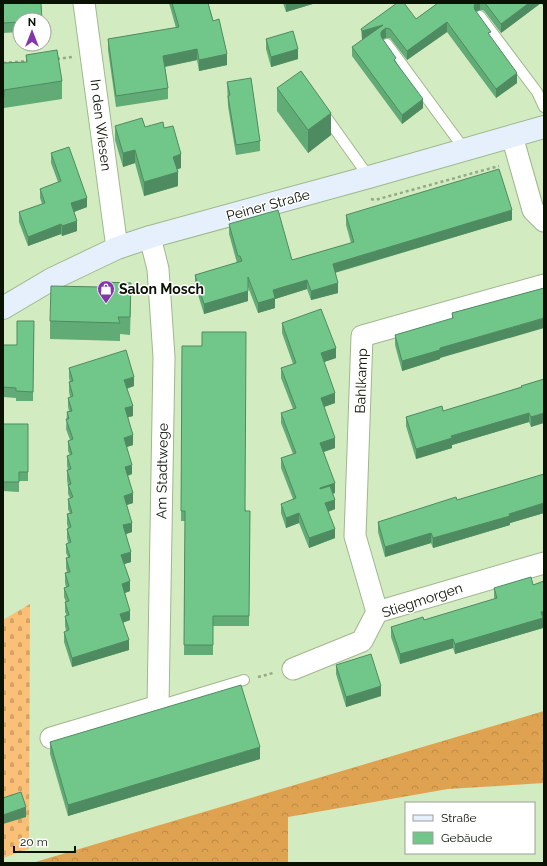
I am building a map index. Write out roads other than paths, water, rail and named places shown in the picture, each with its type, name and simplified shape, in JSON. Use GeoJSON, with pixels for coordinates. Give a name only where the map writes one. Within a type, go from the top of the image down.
{"type":"FeatureCollection","features":[{"type":"Feature","properties":{"kind":"main road","name":"Peiner Straße"},"geometry":{"type":"LineString","coordinates":[[3,308],[52,279],[117,248],[150,237],[544,127]]}},
{"type":"Feature","properties":{"kind":"street","name":"In den Wiesen"},"geometry":{"type":"LineString","coordinates":[[84,3],[117,248]]}},
{"type":"Feature","properties":{"kind":"street"},"geometry":{"type":"LineString","coordinates":[[512,136],[533,210],[544,221]]}},
{"type":"Feature","properties":{"kind":"street","name":"Am Stadtwege"},"geometry":{"type":"LineString","coordinates":[[150,237],[158,269],[164,357],[158,706]]}},
{"type":"Feature","properties":{"kind":"street","name":"Bahlkamp"},"geometry":{"type":"LineString","coordinates":[[378,612],[355,536],[362,336],[544,285]]}},
{"type":"Feature","properties":{"kind":"street","name":"Stiegmorgen"},"geometry":{"type":"LineString","coordinates":[[293,669],[362,641],[378,612],[544,563]]}},
{"type":"Feature","properties":{"kind":"street"},"geometry":{"type":"LineString","coordinates":[[51,738],[158,706]]}},
{"type":"Feature","properties":{"kind":"lane"},"geometry":{"type":"LineString","coordinates":[[480,16],[537,92],[544,107]]}},
{"type":"Feature","properties":{"kind":"lane"},"geometry":{"type":"LineString","coordinates":[[387,44],[465,150]]}},
{"type":"Feature","properties":{"kind":"lane"},"geometry":{"type":"LineString","coordinates":[[317,104],[369,177]]}},
{"type":"Feature","properties":{"kind":"lane"},"geometry":{"type":"LineString","coordinates":[[158,706],[244,680]]}},
{"type":"Feature","properties":{"kind":"place","name":"Salon Mosch"},"geometry":{"type":"Point","coordinates":[106,304]}}]}
